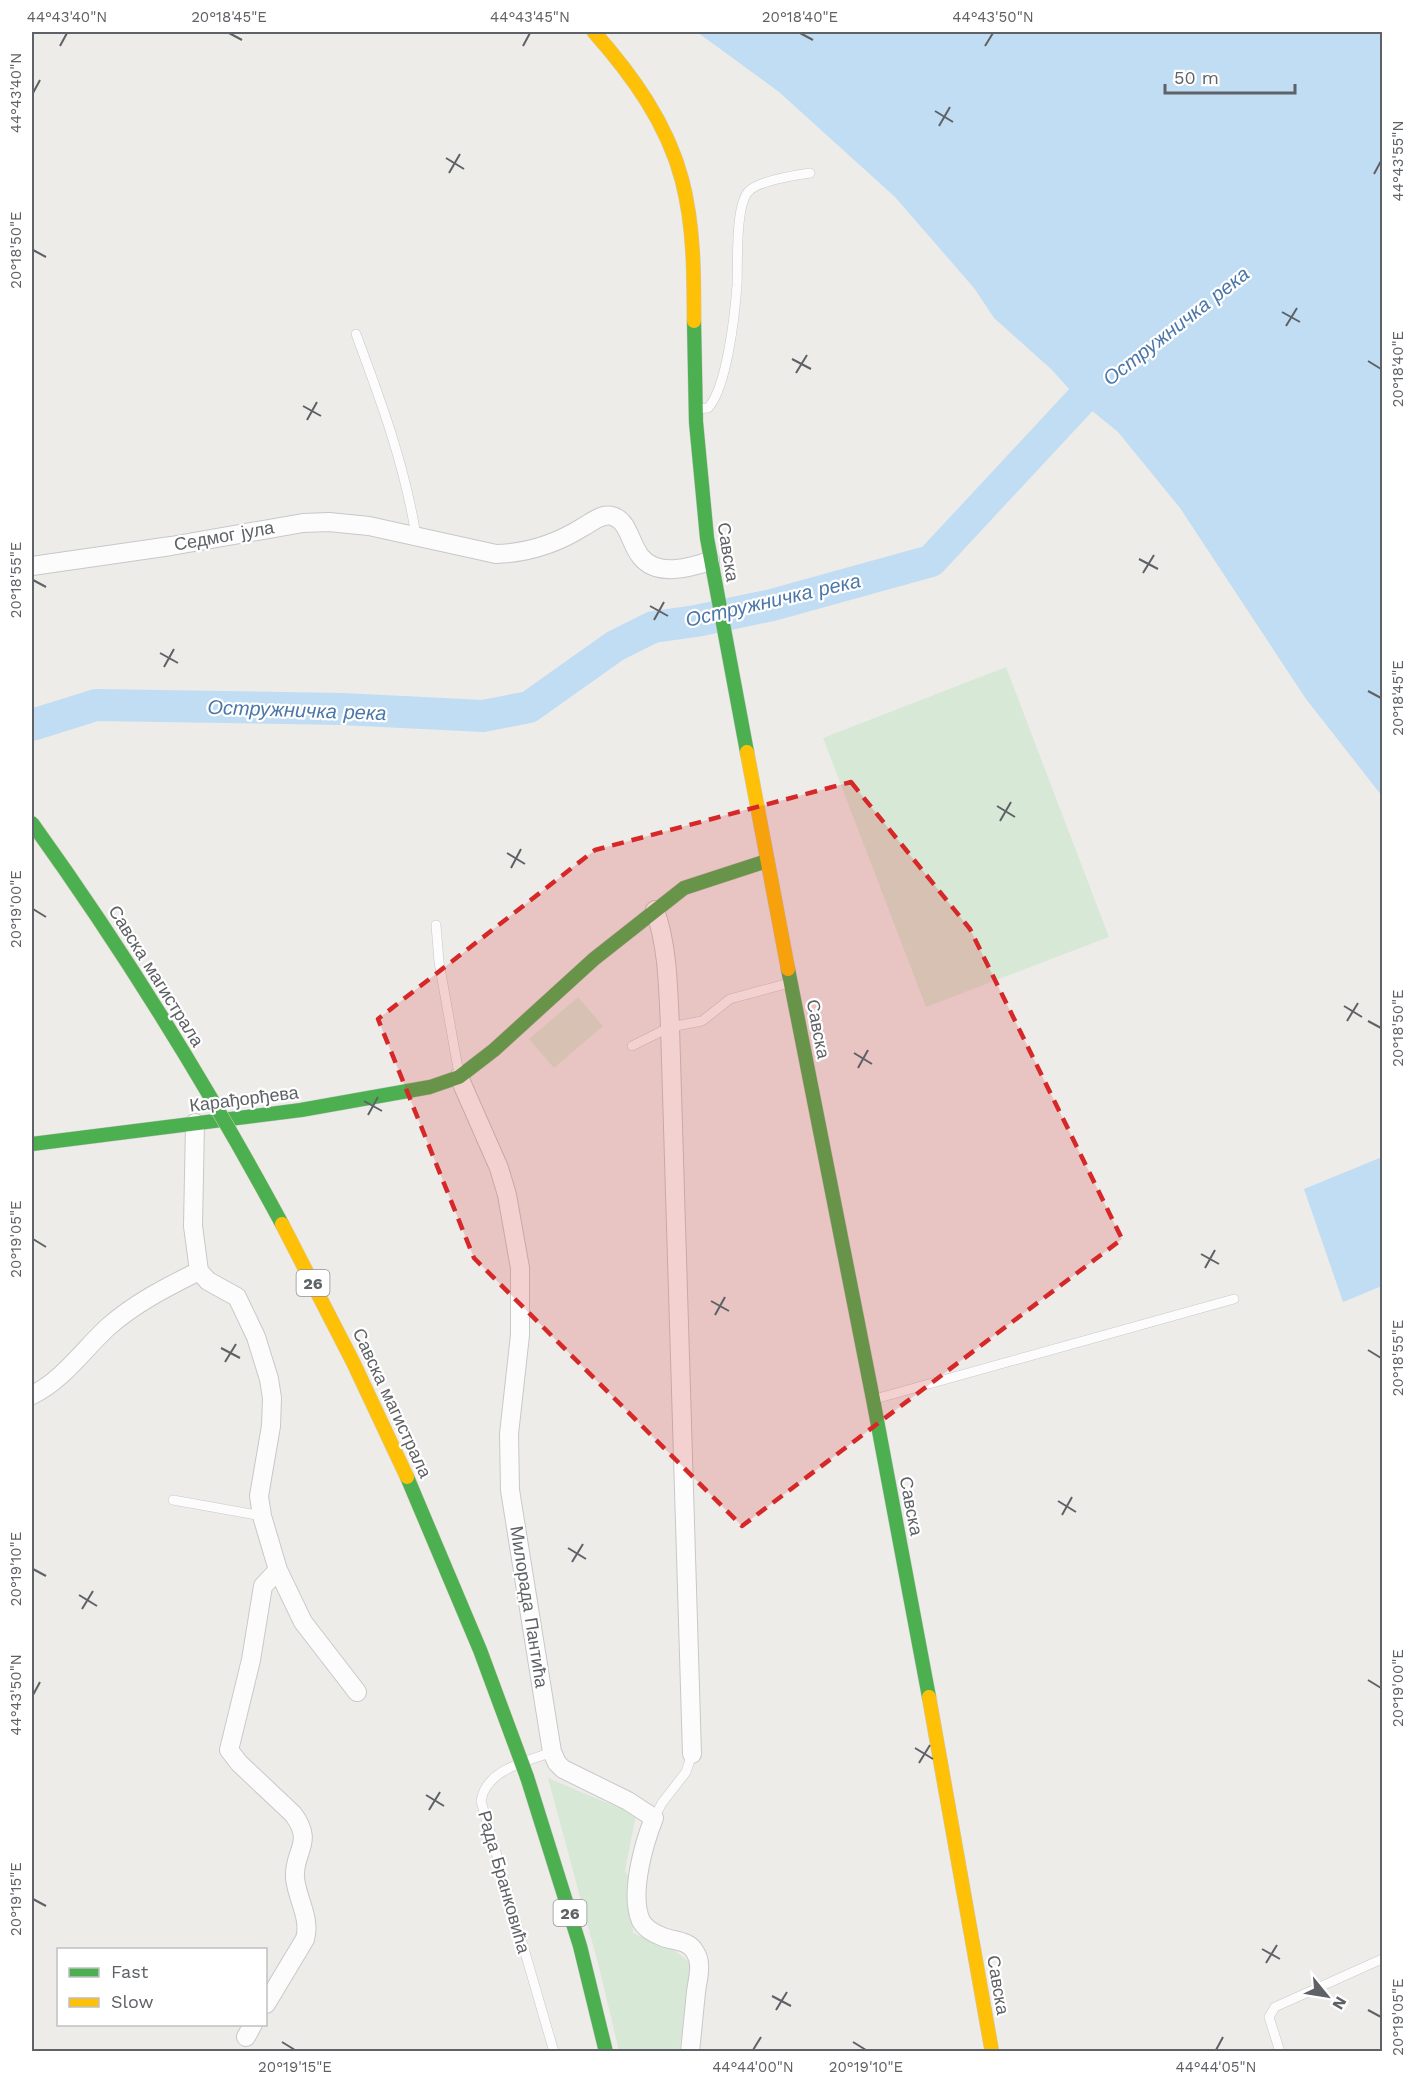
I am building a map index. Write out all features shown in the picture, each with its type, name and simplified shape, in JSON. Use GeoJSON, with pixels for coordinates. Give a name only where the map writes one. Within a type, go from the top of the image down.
{"type":"FeatureCollection","features":[{"type":"Feature","properties":{"kind":"street","name":"Савска"},"geometry":{"type":"LineString","coordinates":[[594,32],[634,80],[654,113],[682,180],[692,259],[695,409],[701,491],[710,561],[873,1399],[992,2052]]}},
{"type":"Feature","properties":{"kind":"street","name":"Седмог јула"},"geometry":{"type":"LineString","coordinates":[[32,566],[171,546],[303,523],[329,522],[369,526],[496,554],[516,554],[561,539],[605,515],[614,516],[621,521],[637,551],[649,565],[678,569],[710,561]]}},
{"type":"Feature","properties":{"kind":"street","name":"Савска магистрала"},"geometry":{"type":"LineString","coordinates":[[32,823],[166,1024],[238,1145],[299,1256],[377,1410],[481,1650],[527,1777],[580,1946],[606,2052]]}},
{"type":"Feature","properties":{"kind":"street","name":"Карађорђева"},"geometry":{"type":"LineString","coordinates":[[32,1144],[301,1110],[388,1096],[430,1087],[459,1077],[494,1050],[594,959],[684,888],[767,861]]}},
{"type":"Feature","properties":{"kind":"street"},"geometry":{"type":"LineString","coordinates":[[656,910],[667,960],[670,1028],[692,1754]]}},
{"type":"Feature","properties":{"kind":"street","name":"Милорада Пантића"},"geometry":{"type":"LineString","coordinates":[[459,1077],[499,1168],[511,1216],[520,1268],[520,1335],[509,1434],[510,1490],[552,1752]]}},
{"type":"Feature","properties":{"kind":"street"},"geometry":{"type":"LineString","coordinates":[[195,1123],[193,1226],[199,1271],[208,1281],[237,1297],[256,1337],[269,1379],[272,1398],[271,1426],[259,1496],[262,1516],[278,1570],[303,1622],[357,1692]]}},
{"type":"Feature","properties":{"kind":"street"},"geometry":{"type":"LineString","coordinates":[[32,1395],[49,1384],[132,1307],[199,1271]]}},
{"type":"Feature","properties":{"kind":"street"},"geometry":{"type":"LineString","coordinates":[[267,2002],[305,1939],[307,1930],[307,1921],[294,1875],[303,1836],[293,1814],[239,1763],[229,1750],[251,1660],[263,1586],[278,1570]]}},
{"type":"Feature","properties":{"kind":"street"},"geometry":{"type":"LineString","coordinates":[[552,1752],[556,1763],[563,1769],[628,1801],[654,1818],[639,1871],[639,1915],[642,1923],[650,1930],[662,1937],[688,1945],[693,1948],[697,1957],[699,1966],[690,2052]]}},
{"type":"Feature","properties":{"kind":"lane"},"geometry":{"type":"LineString","coordinates":[[695,409],[708,408],[713,403],[723,378],[737,286],[740,206],[749,190],[781,177],[810,173]]}},
{"type":"Feature","properties":{"kind":"lane"},"geometry":{"type":"LineString","coordinates":[[356,334],[386,413],[406,482],[416,536]]}},
{"type":"Feature","properties":{"kind":"lane"},"geometry":{"type":"LineString","coordinates":[[436,925],[438,962],[459,1077]]}},
{"type":"Feature","properties":{"kind":"lane"},"geometry":{"type":"LineString","coordinates":[[632,1046],[670,1028],[702,1021],[730,999],[791,983]]}},
{"type":"Feature","properties":{"kind":"lane"},"geometry":{"type":"LineString","coordinates":[[873,1399],[1234,1299]]}},
{"type":"Feature","properties":{"kind":"lane"},"geometry":{"type":"LineString","coordinates":[[173,1500],[262,1516]]}},
{"type":"Feature","properties":{"kind":"lane","name":"Рада Бранковића"},"geometry":{"type":"LineString","coordinates":[[552,1752],[497,1773],[488,1782],[482,1793],[481,1801],[554,2052]]}},
{"type":"Feature","properties":{"kind":"lane"},"geometry":{"type":"LineString","coordinates":[[654,1818],[662,1803],[686,1773],[692,1754]]}},
{"type":"Feature","properties":{"kind":"lane"},"geometry":{"type":"LineString","coordinates":[[1280,2052],[1269,2017],[1275,2007],[1383,1959]]}},
{"type":"Feature","properties":{"kind":"highlighted area"},"geometry":{"type":"Polygon","coordinates":[[[851,782],[970,929],[1122,1239],[742,1526],[474,1258],[378,1019],[595,850],[851,782]]]}},
{"type":"Feature","properties":{"kind":"green space"},"geometry":{"type":"Polygon","coordinates":[[[1006,667],[1109,937],[926,1007],[823,738],[1006,667]]]}},
{"type":"Feature","properties":{"kind":"green space"},"geometry":{"type":"Polygon","coordinates":[[[578,997],[603,1026],[554,1068],[529,1039],[578,997]]]}},
{"type":"Feature","properties":{"kind":"green space"},"geometry":{"type":"Polygon","coordinates":[[[548,1778],[636,1815],[625,1871],[630,1880],[633,1933],[674,1950],[694,1966],[679,2051],[619,2051],[548,1778]]]}},
{"type":"Feature","properties":{"kind":"water"},"geometry":{"type":"Polygon","coordinates":[[[697,32],[1382,32],[1382,796],[1306,699],[1180,508],[1118,432],[1080,401],[1051,369],[994,318],[974,288],[895,197],[779,92],[697,32]]]}},
{"type":"Feature","properties":{"kind":"water"},"geometry":{"type":"Polygon","coordinates":[[[1382,1157],[1382,1286],[1343,1302],[1304,1189],[1382,1157]]]}},
{"type":"Feature","properties":{"kind":"waterway","name":"Остружничка река"},"geometry":{"type":"LineString","coordinates":[[32,725],[96,705],[342,709],[483,716],[529,707],[615,646],[653,627],[696,621],[772,605],[931,561],[1080,401],[1113,375]]}},
{"type":"Feature","properties":{"kind":"traffic: fast"},"geometry":{"type":"LineString","coordinates":[[694,321],[696,422],[707,538],[747,752]]}},
{"type":"Feature","properties":{"kind":"traffic: fast"},"geometry":{"type":"LineString","coordinates":[[32,823],[132,969],[194,1070],[282,1224]]}},
{"type":"Feature","properties":{"kind":"traffic: fast"},"geometry":{"type":"LineString","coordinates":[[32,1144],[301,1110],[430,1087],[459,1077],[494,1050],[594,959],[684,888],[767,861]]}},
{"type":"Feature","properties":{"kind":"traffic: fast"},"geometry":{"type":"LineString","coordinates":[[788,969],[929,1697]]}},
{"type":"Feature","properties":{"kind":"traffic: fast"},"geometry":{"type":"LineString","coordinates":[[407,1477],[480,1650],[527,1777]]}},
{"type":"Feature","properties":{"kind":"traffic: fast"},"geometry":{"type":"LineString","coordinates":[[527,1777],[580,1946],[606,2052]]}},
{"type":"Feature","properties":{"kind":"traffic: slow"},"geometry":{"type":"LineString","coordinates":[[594,32],[622,65],[647,101],[658,119],[675,159],[686,197],[691,232],[694,321]]}},
{"type":"Feature","properties":{"kind":"traffic: slow"},"geometry":{"type":"LineString","coordinates":[[747,752],[788,969]]}},
{"type":"Feature","properties":{"kind":"traffic: slow"},"geometry":{"type":"LineString","coordinates":[[282,1224],[353,1362],[407,1477]]}},
{"type":"Feature","properties":{"kind":"traffic: slow"},"geometry":{"type":"LineString","coordinates":[[929,1697],[992,2052]]}}]}
